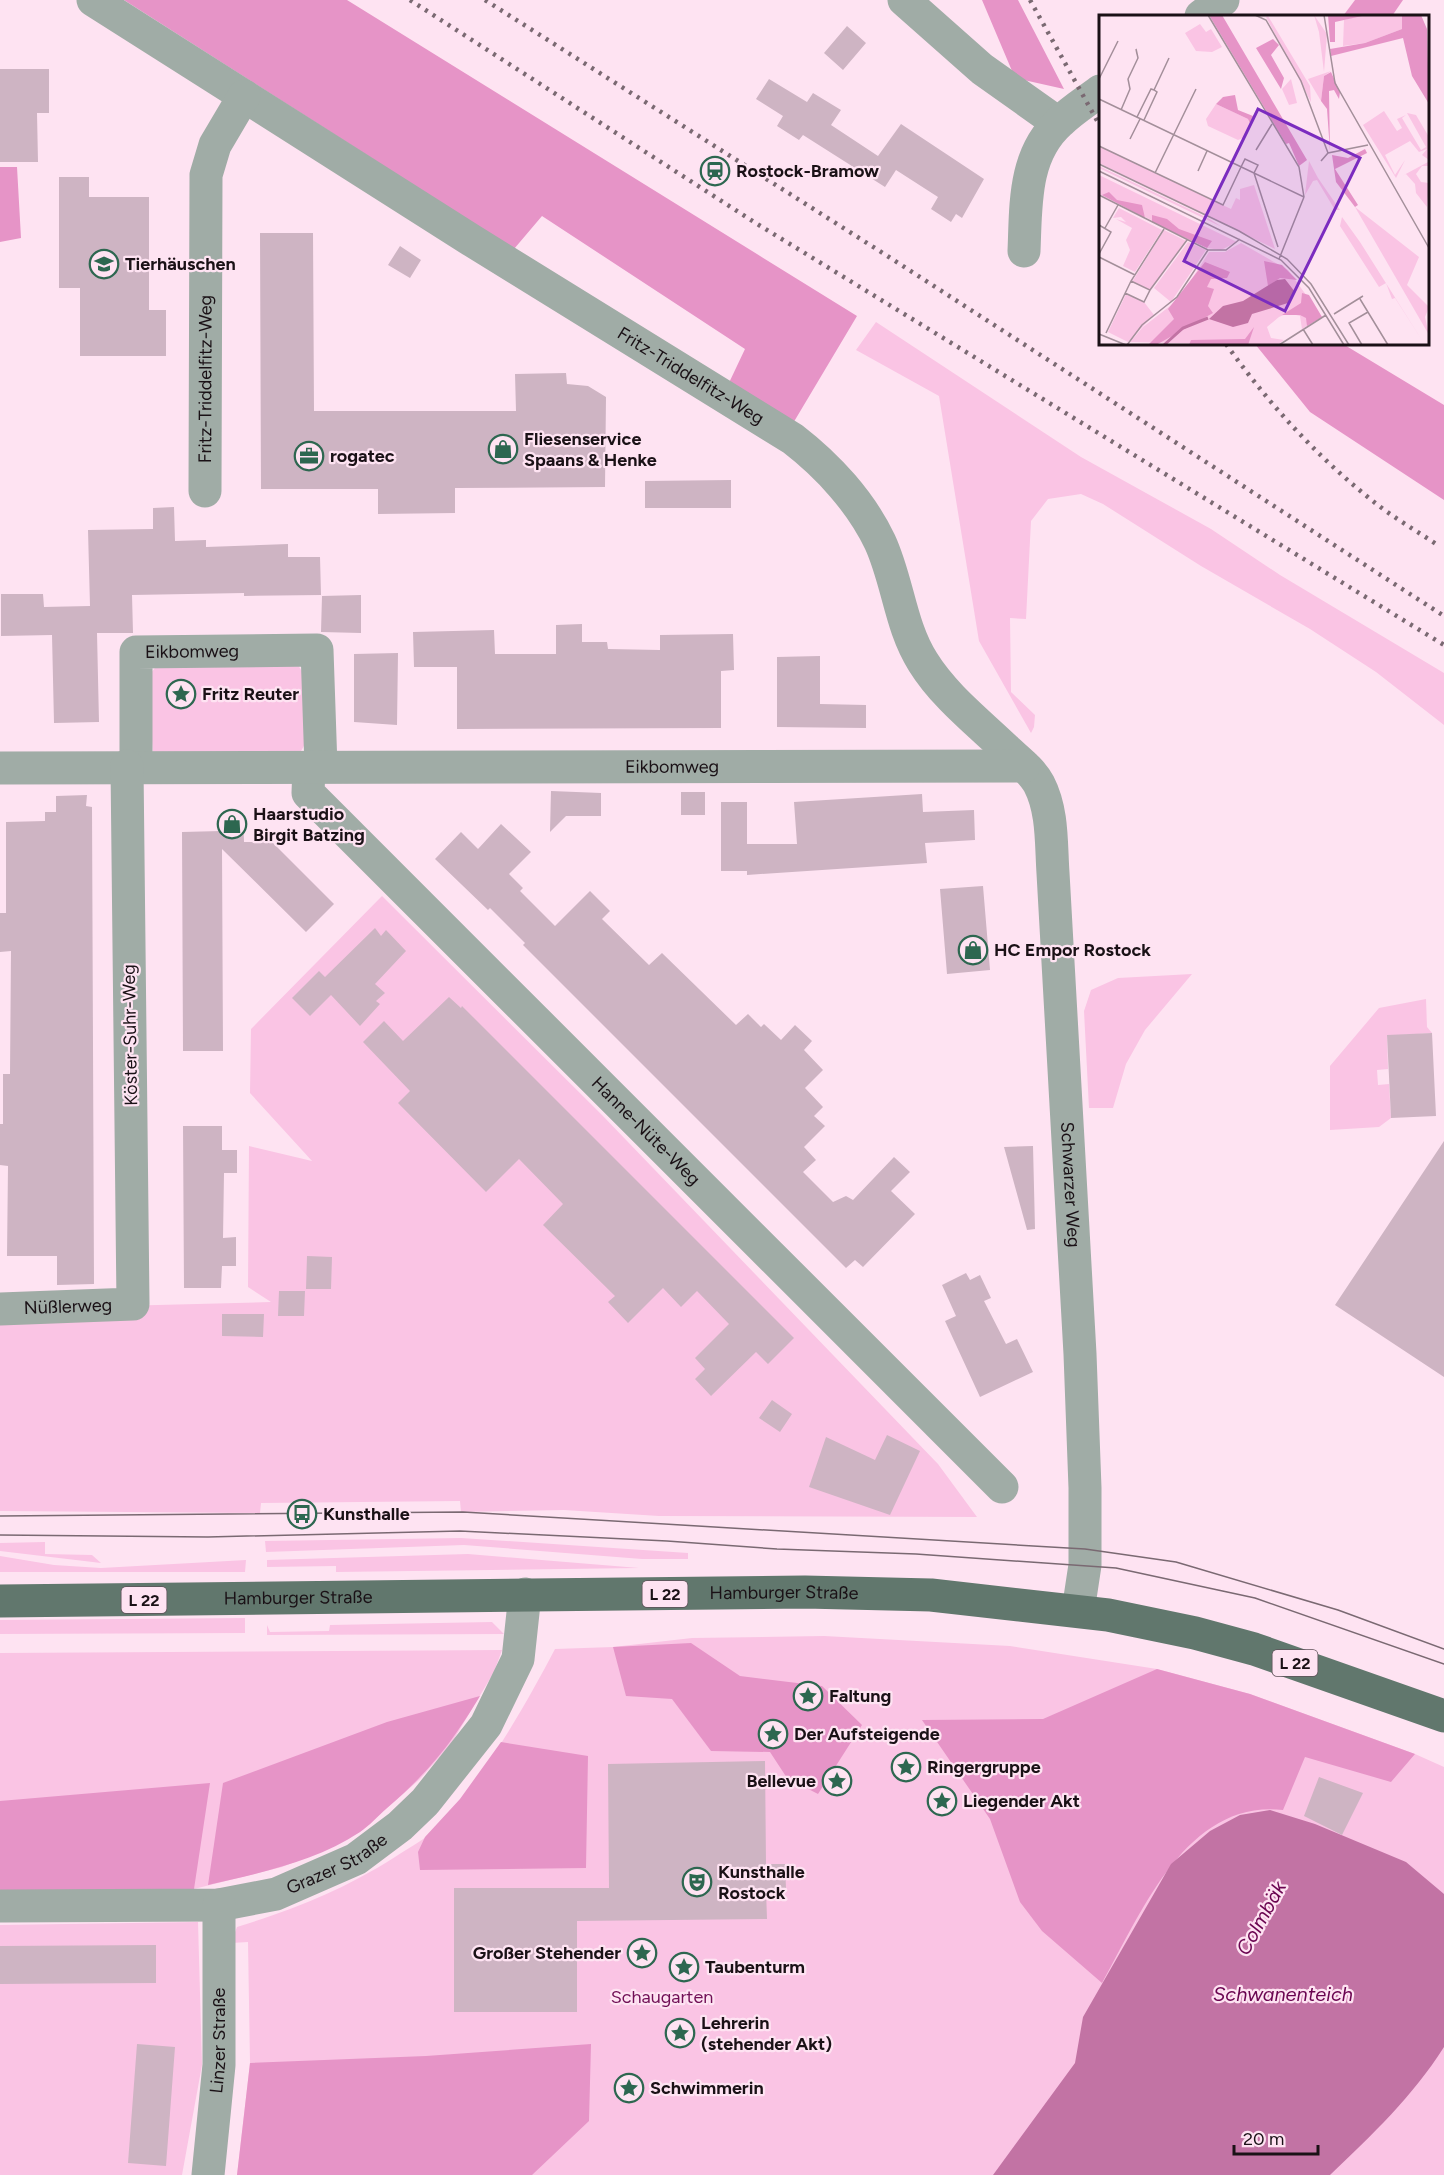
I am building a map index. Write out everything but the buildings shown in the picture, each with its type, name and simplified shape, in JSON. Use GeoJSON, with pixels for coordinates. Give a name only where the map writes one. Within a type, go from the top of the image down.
{"type":"FeatureCollection","features":[{"type":"Feature","properties":{"kind":"main road","name":"Hamburger Straße"},"geometry":{"type":"LineString","coordinates":[[0,1601],[525,1594],[879,1593],[940,1596],[1078,1611],[1164,1626],[1254,1649],[1444,1716]]}},
{"type":"Feature","properties":{"kind":"street","name":"Fritz-Triddelfitz-Weg"},"geometry":{"type":"LineString","coordinates":[[93,0],[676,369],[793,439],[818,459],[863,513],[880,543],[910,637],[923,662],[944,689],[1024,766]]}},
{"type":"Feature","properties":{"kind":"street"},"geometry":{"type":"LineString","coordinates":[[904,0],[982,69],[1058,123]]}},
{"type":"Feature","properties":{"kind":"street"},"geometry":{"type":"LineString","coordinates":[[1202,15],[1223,0]]}},
{"type":"Feature","properties":{"kind":"street"},"geometry":{"type":"LineString","coordinates":[[1024,251],[1026,188],[1035,156],[1058,123],[1099,92]]}},
{"type":"Feature","properties":{"kind":"street","name":"Fritz-Triddelfitz-Weg"},"geometry":{"type":"LineString","coordinates":[[205,490],[206,175],[215,145],[244,96]]}},
{"type":"Feature","properties":{"kind":"street","name":"Eikbomweg"},"geometry":{"type":"LineString","coordinates":[[131,766],[136,652],[317,650],[315,767]]}},
{"type":"Feature","properties":{"kind":"street","name":"Eikbomweg"},"geometry":{"type":"LineString","coordinates":[[0,768],[131,766],[748,769],[1024,766]]}},
{"type":"Feature","properties":{"kind":"street","name":"Köster-Suhr-Weg"},"geometry":{"type":"LineString","coordinates":[[131,766],[134,1304]]}},
{"type":"Feature","properties":{"kind":"street","name":"Schwarzer Weg"},"geometry":{"type":"LineString","coordinates":[[1024,766],[1038,783],[1048,807],[1057,928],[1085,1488],[1085,1565],[1078,1611]]}},
{"type":"Feature","properties":{"kind":"street","name":"Hanne-Nüte-Weg"},"geometry":{"type":"LineString","coordinates":[[315,767],[308,792],[1002,1487]]}},
{"type":"Feature","properties":{"kind":"street","name":"Nüßlerweg"},"geometry":{"type":"LineString","coordinates":[[0,1309],[134,1304]]}},
{"type":"Feature","properties":{"kind":"street","name":"Grazer Straße"},"geometry":{"type":"LineString","coordinates":[[0,1906],[219,1905],[276,1894],[329,1873],[380,1841],[425,1802],[486,1725],[518,1659],[525,1594]]}},
{"type":"Feature","properties":{"kind":"street","name":"Linzer Straße"},"geometry":{"type":"LineString","coordinates":[[208,2175],[219,2065],[219,1905]]}},
{"type":"Feature","properties":{"kind":"green space"},"geometry":{"type":"Polygon","coordinates":[[[876,322],[1081,457],[1211,529],[1280,575],[1444,673],[1444,725],[1376,672],[1310,629],[1201,566],[1103,504],[1081,494],[1048,499],[1031,521],[1026,619],[1010,618],[1011,692],[1035,715],[1031,733],[979,641],[939,396],[856,350],[876,322]]]}},
{"type":"Feature","properties":{"kind":"green space"},"geometry":{"type":"Polygon","coordinates":[[[294,659],[305,676],[305,744],[301,751],[153,753],[147,678],[158,664],[294,659]]]}},
{"type":"Feature","properties":{"kind":"green space"},"geometry":{"type":"Polygon","coordinates":[[[382,896],[602,1115],[938,1464],[977,1517],[659,1516],[564,1510],[461,1512],[460,1501],[261,1503],[260,1513],[0,1511],[0,1309],[271,1302],[248,1287],[249,1146],[312,1161],[250,1093],[251,1029],[382,896]]]}},
{"type":"Feature","properties":{"kind":"green space"},"geometry":{"type":"Polygon","coordinates":[[[1192,974],[1145,1030],[1126,1064],[1113,1108],[1089,1108],[1084,1011],[1091,990],[1118,978],[1192,974]]]}},
{"type":"Feature","properties":{"kind":"green space"},"geometry":{"type":"Polygon","coordinates":[[[1426,999],[1427,1027],[1432,1033],[1387,1036],[1388,1069],[1377,1070],[1378,1085],[1389,1084],[1391,1118],[1379,1127],[1330,1130],[1330,1066],[1379,1008],[1426,999]]]}},
{"type":"Feature","properties":{"kind":"green space"},"geometry":{"type":"Polygon","coordinates":[[[461,1538],[688,1553],[688,1559],[642,1559],[464,1545],[266,1552],[265,1541],[461,1538]]]}},
{"type":"Feature","properties":{"kind":"green space"},"geometry":{"type":"Polygon","coordinates":[[[45,1542],[45,1554],[92,1555],[101,1563],[0,1551],[0,1543],[45,1542]]]}},
{"type":"Feature","properties":{"kind":"green space"},"geometry":{"type":"Polygon","coordinates":[[[468,1554],[639,1568],[336,1572],[336,1566],[267,1567],[267,1560],[468,1554]]]}},
{"type":"Feature","properties":{"kind":"green space"},"geometry":{"type":"Polygon","coordinates":[[[0,1556],[54,1565],[101,1568],[246,1560],[245,1572],[0,1572],[0,1556]]]}},
{"type":"Feature","properties":{"kind":"green space"},"geometry":{"type":"Polygon","coordinates":[[[245,1618],[245,1633],[0,1634],[0,1620],[245,1618]]]}},
{"type":"Feature","properties":{"kind":"green space"},"geometry":{"type":"Polygon","coordinates":[[[492,1622],[504,1634],[267,1635],[267,1625],[270,1632],[329,1631],[330,1625],[492,1622]]]}},
{"type":"Feature","properties":{"kind":"green space","name":"Schaugarten"},"geometry":{"type":"Polygon","coordinates":[[[824,1636],[1010,1646],[1157,1669],[1250,1694],[1415,1754],[1444,1767],[1444,2175],[237,2175],[250,2063],[248,1942],[231,1943],[237,1927],[299,1906],[337,1889],[376,1869],[426,1837],[445,1819],[481,1774],[514,1723],[555,1649],[613,1647],[692,1638],[824,1636]]]}},
{"type":"Feature","properties":{"kind":"green space"},"geometry":{"type":"Polygon","coordinates":[[[502,1650],[494,1672],[451,1744],[420,1779],[360,1832],[325,1850],[282,1867],[194,1889],[0,1892],[0,1653],[502,1650]]]}},
{"type":"Feature","properties":{"kind":"green space"},"geometry":{"type":"Polygon","coordinates":[[[198,1922],[202,2065],[182,2175],[0,2175],[0,1925],[198,1922]]]}},
{"type":"Feature","properties":{"kind":"shaded area"},"geometry":{"type":"Polygon","coordinates":[[[124,0],[347,0],[857,316],[792,425],[727,387],[745,349],[542,216],[514,249],[124,0]]]}},
{"type":"Feature","properties":{"kind":"shaded area"},"geometry":{"type":"Polygon","coordinates":[[[982,0],[1018,0],[1064,89],[1015,78],[982,0]]]}},
{"type":"Feature","properties":{"kind":"shaded area"},"geometry":{"type":"Polygon","coordinates":[[[1355,0],[1403,0],[1393,15],[1344,15],[1355,0]]]}},
{"type":"Feature","properties":{"kind":"shaded area"},"geometry":{"type":"Polygon","coordinates":[[[0,167],[17,167],[21,238],[0,242],[0,167]]]}},
{"type":"Feature","properties":{"kind":"shaded area"},"geometry":{"type":"Polygon","coordinates":[[[1256,345],[1345,345],[1444,405],[1444,500],[1310,412],[1256,345]]]}},
{"type":"Feature","properties":{"kind":"shaded area"},"geometry":{"type":"Polygon","coordinates":[[[691,1643],[740,1676],[822,1686],[862,1725],[818,1794],[787,1778],[770,1752],[711,1751],[672,1699],[626,1696],[613,1647],[691,1643]]]}},
{"type":"Feature","properties":{"kind":"shaded area"},"geometry":{"type":"Polygon","coordinates":[[[1157,1669],[1250,1694],[1415,1754],[1391,1782],[1305,1757],[1283,1810],[1249,1811],[1219,1823],[1193,1842],[1151,1895],[1102,1983],[1042,1931],[1020,1902],[990,1819],[922,1720],[1043,1719],[1157,1669]]]}},
{"type":"Feature","properties":{"kind":"shaded area"},"geometry":{"type":"Polygon","coordinates":[[[480,1696],[459,1729],[428,1769],[360,1832],[306,1859],[208,1885],[223,1783],[387,1722],[480,1696]]]}},
{"type":"Feature","properties":{"kind":"shaded area"},"geometry":{"type":"Polygon","coordinates":[[[501,1742],[588,1756],[586,1868],[420,1870],[418,1852],[425,1837],[460,1799],[501,1742]]]}},
{"type":"Feature","properties":{"kind":"shaded area"},"geometry":{"type":"Polygon","coordinates":[[[210,1783],[194,1889],[0,1892],[0,1801],[210,1783]]]}},
{"type":"Feature","properties":{"kind":"shaded area"},"geometry":{"type":"Polygon","coordinates":[[[591,2044],[589,2121],[532,2175],[237,2175],[250,2063],[426,2056],[591,2044]]]}},
{"type":"Feature","properties":{"kind":"water","name":"Schwanenteich"},"geometry":{"type":"Polygon","coordinates":[[[1270,1810],[1315,1824],[1406,1862],[1444,1894],[1444,2047],[1432,2065],[1376,2130],[1330,2175],[993,2175],[1075,2063],[1083,2017],[1171,1864],[1210,1831],[1240,1815],[1270,1810]]]}},
{"type":"Feature","properties":{"kind":"tram line"},"geometry":{"type":"LineString","coordinates":[[0,1516],[463,1512],[1085,1549],[1176,1562],[1338,1610],[1444,1649]]}},
{"type":"Feature","properties":{"kind":"tram line"},"geometry":{"type":"LineString","coordinates":[[0,1535],[208,1537],[460,1531],[777,1549],[916,1554],[1116,1568],[1255,1598],[1444,1664]]}},
{"type":"Feature","properties":{"kind":"railway"},"geometry":{"type":"LineString","coordinates":[[410,0],[754,222],[1444,645]]}},
{"type":"Feature","properties":{"kind":"railway"},"geometry":{"type":"LineString","coordinates":[[485,0],[889,257],[1444,616]]}},
{"type":"Feature","properties":{"kind":"railway"},"geometry":{"type":"LineString","coordinates":[[1030,0],[1099,124]]}},
{"type":"Feature","properties":{"kind":"railway"},"geometry":{"type":"LineString","coordinates":[[1227,345],[1276,408],[1332,466],[1382,508],[1439,546]]}},
{"type":"Feature","properties":{"kind":"place","name":"Rostock-Bramow"},"geometry":{"type":"Point","coordinates":[715,171]}},
{"type":"Feature","properties":{"kind":"place","name":"Tierhäuschen"},"geometry":{"type":"Point","coordinates":[104,264]}},
{"type":"Feature","properties":{"kind":"place","name":"Fliesenservice Spaans & Henke"},"geometry":{"type":"Point","coordinates":[503,449]}},
{"type":"Feature","properties":{"kind":"place","name":"rogatec"},"geometry":{"type":"Point","coordinates":[309,456]}},
{"type":"Feature","properties":{"kind":"place","name":"Fritz Reuter"},"geometry":{"type":"Point","coordinates":[181,694]}},
{"type":"Feature","properties":{"kind":"place","name":"Haarstudio Birgit Batzing"},"geometry":{"type":"Point","coordinates":[232,824]}},
{"type":"Feature","properties":{"kind":"place","name":"HC Empor Rostock"},"geometry":{"type":"Point","coordinates":[973,950]}},
{"type":"Feature","properties":{"kind":"place","name":"Kunsthalle"},"geometry":{"type":"Point","coordinates":[302,1514]}},
{"type":"Feature","properties":{"kind":"place","name":"Faltung"},"geometry":{"type":"Point","coordinates":[808,1696]}},
{"type":"Feature","properties":{"kind":"place","name":"Der Aufsteigende"},"geometry":{"type":"Point","coordinates":[773,1734]}},
{"type":"Feature","properties":{"kind":"place","name":"Ringergruppe"},"geometry":{"type":"Point","coordinates":[906,1767]}},
{"type":"Feature","properties":{"kind":"place","name":"Bellevue"},"geometry":{"type":"Point","coordinates":[837,1781]}},
{"type":"Feature","properties":{"kind":"place","name":"Liegender Akt"},"geometry":{"type":"Point","coordinates":[942,1801]}},
{"type":"Feature","properties":{"kind":"place","name":"Kunsthalle Rostock"},"geometry":{"type":"Point","coordinates":[697,1882]}},
{"type":"Feature","properties":{"kind":"place","name":"Großer Stehender"},"geometry":{"type":"Point","coordinates":[642,1953]}},
{"type":"Feature","properties":{"kind":"place","name":"Taubenturm"},"geometry":{"type":"Point","coordinates":[684,1967]}},
{"type":"Feature","properties":{"kind":"place","name":"Lehrerin (stehender Akt)"},"geometry":{"type":"Point","coordinates":[680,2033]}},
{"type":"Feature","properties":{"kind":"place","name":"Schwimmerin"},"geometry":{"type":"Point","coordinates":[629,2088]}},
{"type":"Feature","properties":{"kind":"water label","name":"Colmbäk"},"geometry":{"type":"Point","coordinates":[1261,1918]}}]}
